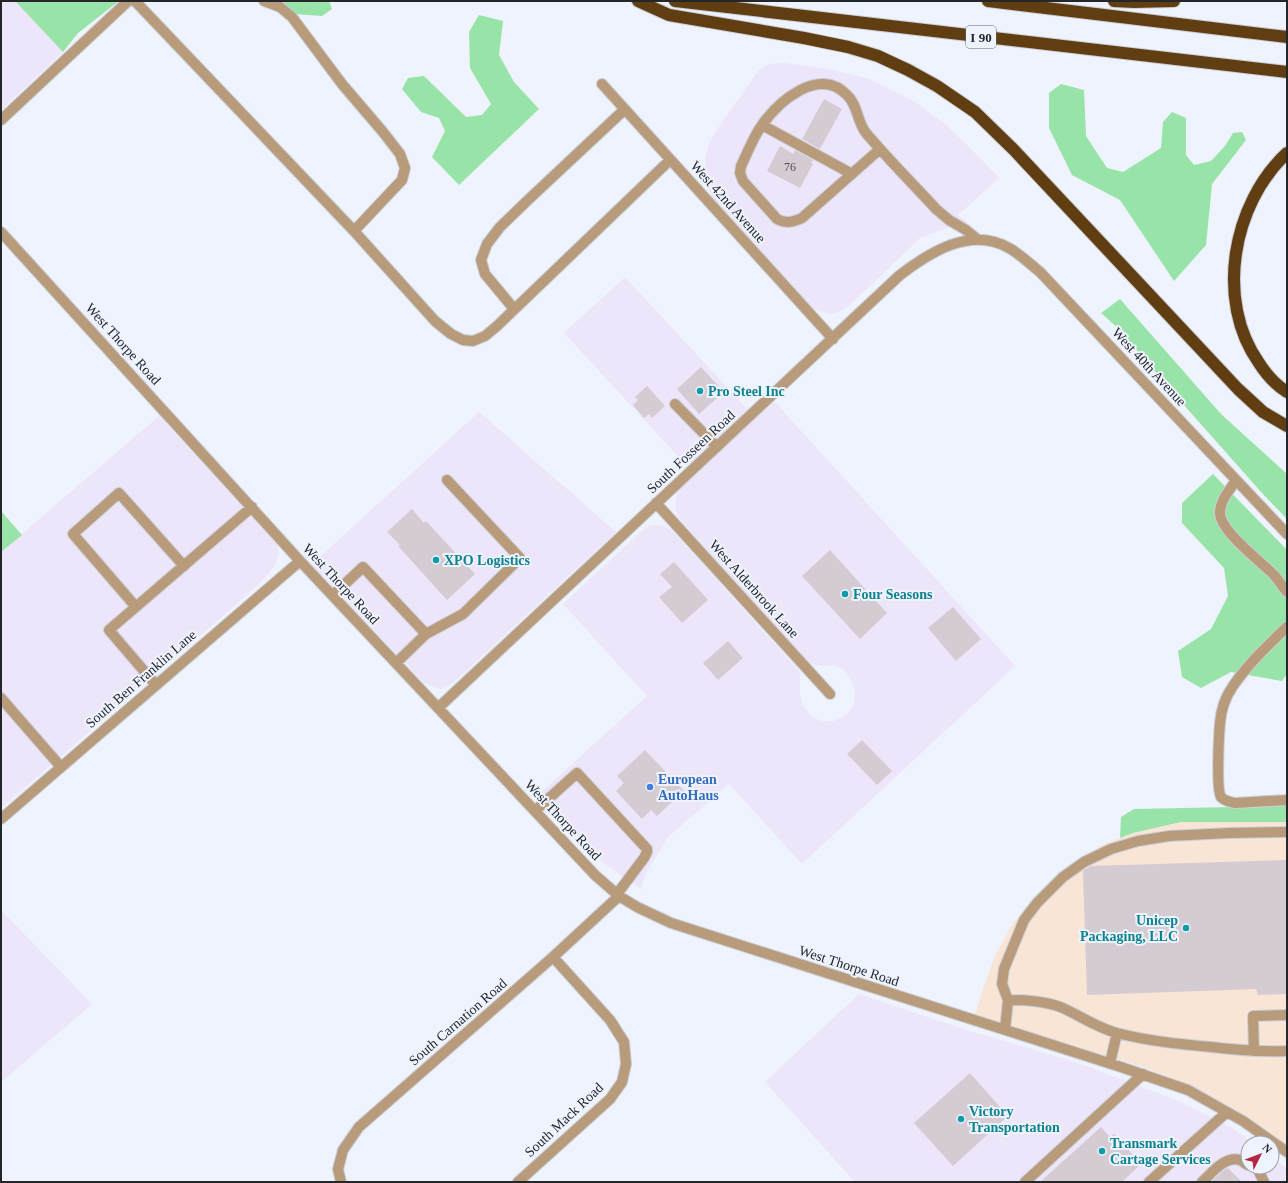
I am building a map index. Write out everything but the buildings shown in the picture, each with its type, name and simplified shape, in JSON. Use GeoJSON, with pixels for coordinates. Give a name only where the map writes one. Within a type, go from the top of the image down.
{"type":"FeatureCollection","features":[{"type":"Feature","properties":{"kind":"highway"},"geometry":{"type":"LineString","coordinates":[[638,1],[669,15],[848,47],[878,56],[937,86],[975,112],[1014,150],[1238,389],[1263,412],[1287,426]]}},
{"type":"Feature","properties":{"kind":"highway","name":"I 90"},"geometry":{"type":"LineString","coordinates":[[675,1],[1287,72]]}},
{"type":"Feature","properties":{"kind":"highway"},"geometry":{"type":"LineString","coordinates":[[988,1],[1287,37]]}},
{"type":"Feature","properties":{"kind":"highway"},"geometry":{"type":"LineString","coordinates":[[1020,5],[1052,1]]}},
{"type":"Feature","properties":{"kind":"highway"},"geometry":{"type":"LineString","coordinates":[[1114,1],[1174,1]]}},
{"type":"Feature","properties":{"kind":"highway"},"geometry":{"type":"LineString","coordinates":[[1287,153],[1266,177],[1245,217],[1238,244],[1234,288],[1236,311],[1243,334],[1252,354],[1265,371],[1287,392]]}},
{"type":"Feature","properties":{"kind":"street"},"geometry":{"type":"LineString","coordinates":[[1,120],[128,1]]}},
{"type":"Feature","properties":{"kind":"street"},"geometry":{"type":"LineString","coordinates":[[135,1],[354,231],[435,321],[450,334],[463,340],[473,341],[485,336],[670,160]]}},
{"type":"Feature","properties":{"kind":"street"},"geometry":{"type":"LineString","coordinates":[[264,1],[280,7],[292,16],[342,84],[384,132],[400,154],[405,168],[402,180],[354,231]]}},
{"type":"Feature","properties":{"kind":"street"},"geometry":{"type":"LineString","coordinates":[[880,148],[802,218],[794,222],[782,222],[777,219],[742,181],[740,173],[741,166],[762,125],[779,105],[796,92],[808,86],[821,83],[836,87],[848,95],[855,106],[864,131],[880,148],[936,209],[949,220],[966,230],[977,239]]}},
{"type":"Feature","properties":{"kind":"street","name":"West 42nd Avenue"},"geometry":{"type":"LineString","coordinates":[[602,84],[833,339]]}},
{"type":"Feature","properties":{"kind":"street"},"geometry":{"type":"LineString","coordinates":[[514,309],[485,274],[481,260],[487,244],[500,227],[624,110]]}},
{"type":"Feature","properties":{"kind":"street"},"geometry":{"type":"LineString","coordinates":[[762,125],[852,174]]}},
{"type":"Feature","properties":{"kind":"street","name":"West Thorpe Road"},"geometry":{"type":"LineString","coordinates":[[1,232],[300,561],[595,875],[618,895],[644,911],[670,923],[1110,1063],[1188,1090],[1243,1121],[1259,1135]]}},
{"type":"Feature","properties":{"kind":"street","name":"South Fosseen Road"},"geometry":{"type":"LineString","coordinates":[[438,708],[900,276],[929,254],[952,244],[977,239]]}},
{"type":"Feature","properties":{"kind":"street","name":"West 40th Avenue"},"geometry":{"type":"LineString","coordinates":[[977,239],[993,241],[1009,248],[1040,272],[1287,534]]}},
{"type":"Feature","properties":{"kind":"street"},"geometry":{"type":"LineString","coordinates":[[675,404],[717,447]]}},
{"type":"Feature","properties":{"kind":"street"},"geometry":{"type":"LineString","coordinates":[[396,663],[426,634],[463,614],[520,558],[447,480]]}},
{"type":"Feature","properties":{"kind":"street"},"geometry":{"type":"LineString","coordinates":[[1236,480],[1223,500],[1220,513],[1222,524],[1274,576],[1287,592]]}},
{"type":"Feature","properties":{"kind":"street"},"geometry":{"type":"LineString","coordinates":[[136,607],[73,534],[119,493],[184,566]]}},
{"type":"Feature","properties":{"kind":"street","name":"West Alderbrook Lane"},"geometry":{"type":"LineString","coordinates":[[656,503],[830,694]]}},
{"type":"Feature","properties":{"kind":"street"},"geometry":{"type":"LineString","coordinates":[[156,685],[109,630],[252,508]]}},
{"type":"Feature","properties":{"kind":"street","name":"South Ben Franklin Lane"},"geometry":{"type":"LineString","coordinates":[[2,816],[300,561]]}},
{"type":"Feature","properties":{"kind":"street"},"geometry":{"type":"LineString","coordinates":[[333,595],[363,567],[426,634]]}},
{"type":"Feature","properties":{"kind":"street"},"geometry":{"type":"LineString","coordinates":[[1287,627],[1232,686],[1224,703],[1220,722],[1219,770],[1219,792],[1221,798],[1226,801],[1235,803],[1287,800]]}},
{"type":"Feature","properties":{"kind":"street"},"geometry":{"type":"LineString","coordinates":[[1,698],[61,767]]}},
{"type":"Feature","properties":{"kind":"street","name":"South Carnation Road"},"geometry":{"type":"LineString","coordinates":[[341,1182],[338,1169],[343,1150],[358,1128],[553,957],[618,895],[644,858],[647,849],[576,773],[535,811]]}},
{"type":"Feature","properties":{"kind":"street"},"geometry":{"type":"LineString","coordinates":[[1005,1030],[1008,1000],[1002,984],[1004,969],[1024,920],[1037,903],[1063,877],[1084,862],[1111,849],[1138,841],[1169,836],[1287,832]]}},
{"type":"Feature","properties":{"kind":"street","name":"South Mack Road"},"geometry":{"type":"LineString","coordinates":[[518,1182],[610,1099],[622,1082],[626,1064],[624,1042],[610,1020],[553,957]]}},
{"type":"Feature","properties":{"kind":"street"},"geometry":{"type":"LineString","coordinates":[[1008,1000],[1039,1002],[1064,1009],[1103,1028],[1117,1033],[1165,1043],[1254,1051],[1287,1051]]}},
{"type":"Feature","properties":{"kind":"street"},"geometry":{"type":"LineString","coordinates":[[1254,1051],[1253,1016],[1287,1015]]}},
{"type":"Feature","properties":{"kind":"street"},"geometry":{"type":"LineString","coordinates":[[1110,1063],[1117,1033]]}},
{"type":"Feature","properties":{"kind":"street"},"geometry":{"type":"LineString","coordinates":[[1025,1182],[1143,1074]]}},
{"type":"Feature","properties":{"kind":"street"},"geometry":{"type":"LineString","coordinates":[[1149,1182],[1227,1112]]}},
{"type":"Feature","properties":{"kind":"street"},"geometry":{"type":"LineString","coordinates":[[1202,1182],[1222,1164],[1230,1160],[1240,1160]]}},
{"type":"Feature","properties":{"kind":"shaded area"},"geometry":{"type":"Polygon","coordinates":[[[1,1],[15,1],[63,52],[1,110],[1,1]]]}},
{"type":"Feature","properties":{"kind":"shaded area"},"geometry":{"type":"Polygon","coordinates":[[[784,63],[829,69],[869,79],[915,102],[946,125],[999,178],[958,215],[969,224],[946,228],[920,238],[849,306],[831,314],[809,307],[712,197],[708,187],[705,159],[709,143],[716,131],[759,70],[769,64],[784,63]]]}},
{"type":"Feature","properties":{"kind":"shaded area"},"geometry":{"type":"Polygon","coordinates":[[[625,277],[748,410],[687,466],[564,333],[625,277]]]}},
{"type":"Feature","properties":{"kind":"shaded area"},"geometry":{"type":"Polygon","coordinates":[[[774,401],[1015,666],[802,864],[729,784],[667,838],[645,875],[641,889],[602,862],[538,795],[647,696],[563,604],[644,529],[651,525],[659,525],[668,528],[675,534],[800,672],[800,696],[804,707],[812,717],[822,721],[834,721],[847,714],[854,704],[855,690],[845,671],[834,665],[818,666],[811,664],[801,655],[679,518],[675,510],[677,490],[774,401]]]}},
{"type":"Feature","properties":{"kind":"shaded area"},"geometry":{"type":"Polygon","coordinates":[[[479,412],[616,532],[454,682],[442,689],[423,682],[312,564],[479,412]]]}},
{"type":"Feature","properties":{"kind":"shaded area"},"geometry":{"type":"Polygon","coordinates":[[[159,416],[277,545],[279,553],[275,564],[265,578],[247,595],[1,808],[1,552],[159,416]]]}},
{"type":"Feature","properties":{"kind":"shaded area"},"geometry":{"type":"Polygon","coordinates":[[[1181,822],[1287,822],[1287,1146],[1280,1141],[1280,1135],[1271,1135],[1233,1108],[1202,1091],[1172,1078],[1140,1066],[975,1015],[995,956],[1010,928],[1033,898],[1060,872],[1100,846],[1133,833],[1181,822]]]}},
{"type":"Feature","properties":{"kind":"shaded area"},"geometry":{"type":"Polygon","coordinates":[[[1,910],[92,1004],[1,1082],[1,910]]]}},
{"type":"Feature","properties":{"kind":"shaded area"},"geometry":{"type":"Polygon","coordinates":[[[859,994],[966,1030],[1084,1065],[1181,1102],[1231,1127],[1242,1135],[1240,1135],[1240,1175],[1280,1175],[1280,1163],[1287,1169],[1287,1182],[855,1182],[765,1082],[859,994]]]}},
{"type":"Feature","properties":{"kind":"green space"},"geometry":{"type":"Polygon","coordinates":[[[15,1],[119,1],[78,33],[63,52],[15,1]]]}},
{"type":"Feature","properties":{"kind":"green space"},"geometry":{"type":"Polygon","coordinates":[[[278,1],[329,1],[332,9],[322,16],[295,14],[283,2],[278,1]]]}},
{"type":"Feature","properties":{"kind":"green space"},"geometry":{"type":"Polygon","coordinates":[[[479,15],[503,21],[499,55],[514,82],[539,109],[459,185],[432,157],[445,131],[439,118],[421,112],[402,89],[408,78],[424,76],[466,117],[482,115],[491,104],[470,68],[469,32],[479,15]]]}},
{"type":"Feature","properties":{"kind":"green space"},"geometry":{"type":"Polygon","coordinates":[[[1061,84],[1084,90],[1086,136],[1107,168],[1123,172],[1161,148],[1163,122],[1172,112],[1186,118],[1186,155],[1194,165],[1211,161],[1225,146],[1233,133],[1242,132],[1246,140],[1212,184],[1206,245],[1174,281],[1120,200],[1072,175],[1049,128],[1049,93],[1061,84]]]}},
{"type":"Feature","properties":{"kind":"green space"},"geometry":{"type":"Polygon","coordinates":[[[1120,299],[1221,414],[1287,474],[1287,519],[1167,386],[1119,329],[1101,313],[1120,299]]]}},
{"type":"Feature","properties":{"kind":"green space"},"geometry":{"type":"Polygon","coordinates":[[[1213,474],[1287,550],[1287,674],[1282,681],[1231,672],[1201,688],[1182,677],[1178,651],[1211,629],[1228,596],[1224,568],[1182,523],[1182,503],[1213,474]]]}},
{"type":"Feature","properties":{"kind":"green space"},"geometry":{"type":"Polygon","coordinates":[[[1,511],[22,535],[1,552],[1,511]]]}},
{"type":"Feature","properties":{"kind":"green space"},"geometry":{"type":"Polygon","coordinates":[[[1287,806],[1287,822],[1181,822],[1133,833],[1120,838],[1121,817],[1134,809],[1287,806]]]}},
{"type":"Feature","properties":{"kind":"place","name":"Pro Steel Inc"},"geometry":{"type":"Point","coordinates":[700,391]}},
{"type":"Feature","properties":{"kind":"place","name":"XPO Logistics"},"geometry":{"type":"Point","coordinates":[436,560]}},
{"type":"Feature","properties":{"kind":"place","name":"Four Seasons"},"geometry":{"type":"Point","coordinates":[845,594]}},
{"type":"Feature","properties":{"kind":"place","name":"European AutoHaus"},"geometry":{"type":"Point","coordinates":[650,787]}},
{"type":"Feature","properties":{"kind":"place","name":"Unicep Packaging, LLC"},"geometry":{"type":"Point","coordinates":[1186,928]}},
{"type":"Feature","properties":{"kind":"place","name":"Victory Transportation"},"geometry":{"type":"Point","coordinates":[961,1119]}},
{"type":"Feature","properties":{"kind":"place","name":"Transmark Cartage Services"},"geometry":{"type":"Point","coordinates":[1102,1151]}}]}
